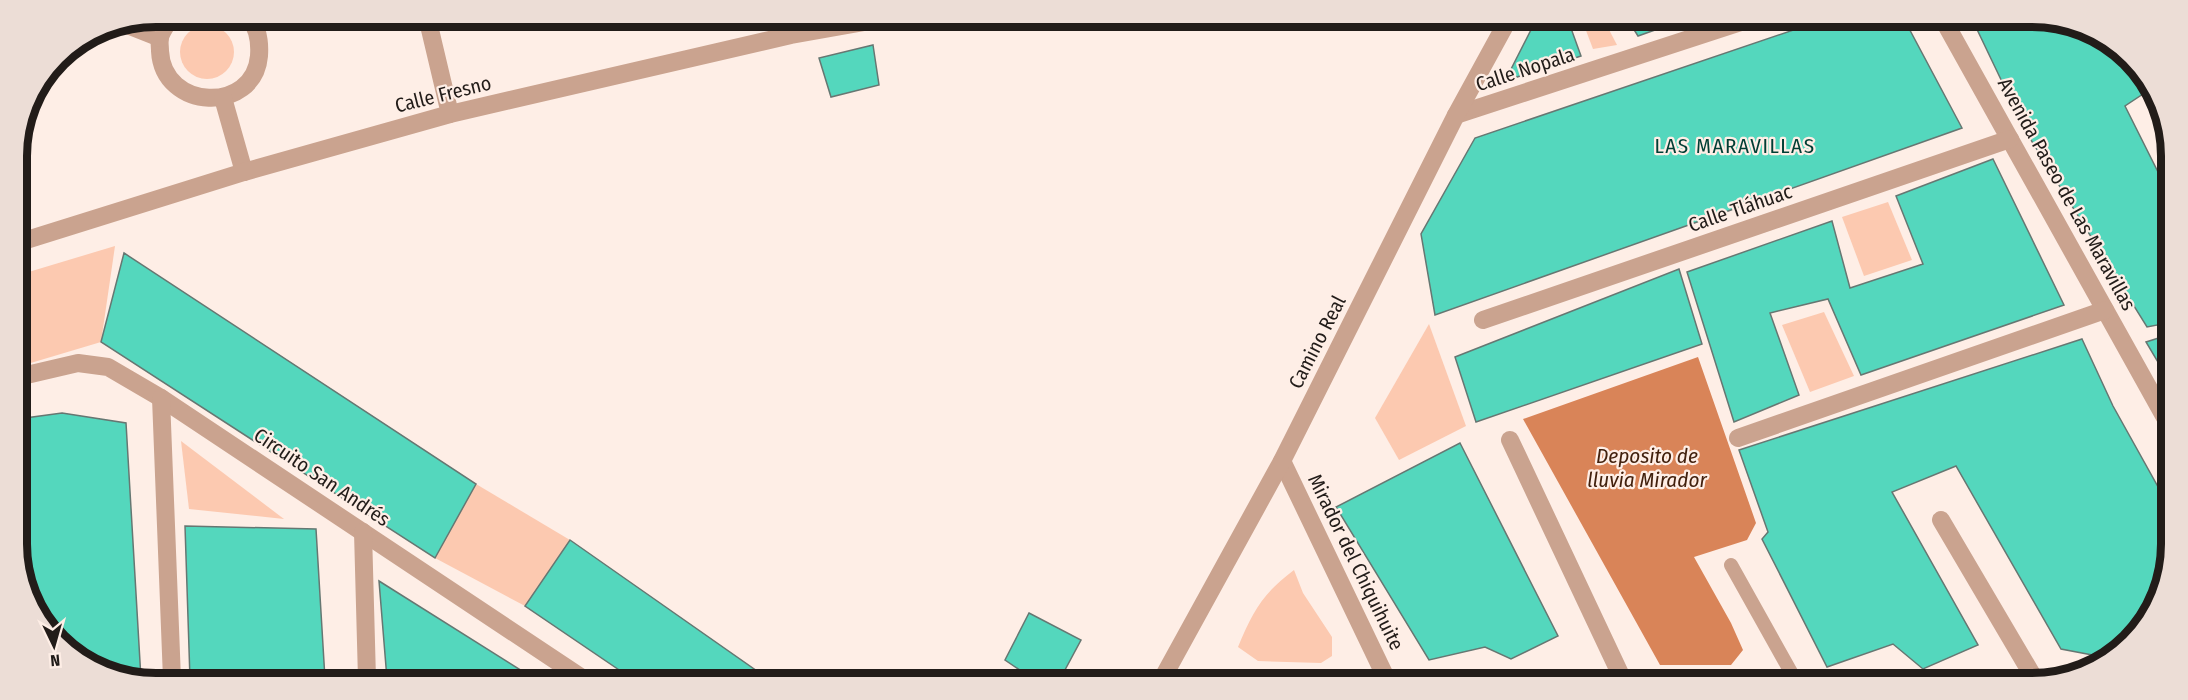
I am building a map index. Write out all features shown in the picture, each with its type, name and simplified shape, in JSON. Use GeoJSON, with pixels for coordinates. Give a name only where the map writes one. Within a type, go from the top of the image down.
{"type":"FeatureCollection","features":[{"type":"Feature","properties":{"kind":"street"},"geometry":{"type":"LineString","coordinates":[[166,27],[160,38],[161,63],[174,85],[197,98],[223,98],[244,86],[258,66],[260,41],[255,27]]}},
{"type":"Feature","properties":{"kind":"street"},"geometry":{"type":"LineString","coordinates":[[429,27],[450,114]]}},
{"type":"Feature","properties":{"kind":"street","name":"Calle Fresno"},"geometry":{"type":"LineString","coordinates":[[27,240],[244,172],[450,114],[791,35],[836,27]]}},
{"type":"Feature","properties":{"kind":"street","name":"Camino Real"},"geometry":{"type":"LineString","coordinates":[[1165,673],[1282,461],[1456,115],[1504,27]]}},
{"type":"Feature","properties":{"kind":"street","name":"Calle Nopala"},"geometry":{"type":"LineString","coordinates":[[1456,115],[1726,27]]}},
{"type":"Feature","properties":{"kind":"street","name":"Avenida Paseo de Las Maravillas"},"geometry":{"type":"LineString","coordinates":[[1947,27],[2161,409]]}},
{"type":"Feature","properties":{"kind":"street"},"geometry":{"type":"LineString","coordinates":[[136,29],[160,38]]}},
{"type":"Feature","properties":{"kind":"street"},"geometry":{"type":"LineString","coordinates":[[223,98],[244,172]]}},
{"type":"Feature","properties":{"kind":"street","name":"Calle Tláhuac"},"geometry":{"type":"LineString","coordinates":[[1483,320],[2010,139]]}},
{"type":"Feature","properties":{"kind":"street"},"geometry":{"type":"LineString","coordinates":[[1738,438],[2105,310]]}},
{"type":"Feature","properties":{"kind":"street","name":"Circuito San Andrés"},"geometry":{"type":"LineString","coordinates":[[27,375],[78,363],[108,367],[161,398],[363,532],[564,671]]}},
{"type":"Feature","properties":{"kind":"street"},"geometry":{"type":"LineString","coordinates":[[161,398],[172,673]]}},
{"type":"Feature","properties":{"kind":"street"},"geometry":{"type":"LineString","coordinates":[[1510,440],[1620,673]]}},
{"type":"Feature","properties":{"kind":"street","name":"Mirador del Chiquihuite"},"geometry":{"type":"LineString","coordinates":[[1282,461],[1384,673]]}},
{"type":"Feature","properties":{"kind":"street"},"geometry":{"type":"LineString","coordinates":[[1941,520],[2031,673]]}},
{"type":"Feature","properties":{"kind":"street"},"geometry":{"type":"LineString","coordinates":[[363,532],[367,673]]}},
{"type":"Feature","properties":{"kind":"lane"},"geometry":{"type":"LineString","coordinates":[[1731,565],[1791,673]]}},
{"type":"Feature","properties":{"kind":"shaded area"},"geometry":{"type":"Polygon","coordinates":[[[197,27],[222,29],[230,37],[234,47],[234,57],[230,67],[222,75],[212,79],[202,79],[192,75],[184,67],[180,57],[180,47],[184,37],[197,27]]]}},
{"type":"Feature","properties":{"kind":"shaded area"},"geometry":{"type":"Polygon","coordinates":[[[1585,27],[1608,27],[1617,45],[1593,49],[1585,27]]]}},
{"type":"Feature","properties":{"kind":"shaded area"},"geometry":{"type":"Polygon","coordinates":[[[1888,202],[1912,260],[1864,276],[1842,217],[1888,202]]]}},
{"type":"Feature","properties":{"kind":"shaded area"},"geometry":{"type":"Polygon","coordinates":[[[115,246],[101,342],[27,364],[27,272],[115,246]]]}},
{"type":"Feature","properties":{"kind":"shaded area"},"geometry":{"type":"Polygon","coordinates":[[[1824,312],[1854,376],[1810,392],[1782,325],[1824,312]]]}},
{"type":"Feature","properties":{"kind":"shaded area"},"geometry":{"type":"Polygon","coordinates":[[[1429,324],[1466,426],[1399,460],[1375,418],[1429,324]]]}},
{"type":"Feature","properties":{"kind":"shaded area"},"geometry":{"type":"Polygon","coordinates":[[[181,441],[284,519],[189,509],[181,441]]]}},
{"type":"Feature","properties":{"kind":"shaded area"},"geometry":{"type":"Polygon","coordinates":[[[476,484],[570,540],[525,606],[435,558],[476,484]]]}},
{"type":"Feature","properties":{"kind":"shaded area"},"geometry":{"type":"Polygon","coordinates":[[[1294,570],[1303,593],[1332,637],[1332,656],[1321,663],[1258,661],[1238,647],[1260,604],[1283,578],[1294,570]]]}},
{"type":"Feature","properties":{"kind":"water","name":"Deposito de lluvia Mirador"},"geometry":{"type":"Polygon","coordinates":[[[1698,357],[1756,523],[1747,540],[1694,557],[1731,623],[1743,650],[1731,665],[1660,665],[1523,419],[1698,357]]]}},
{"type":"Feature","properties":{"kind":"building"},"geometry":{"type":"Polygon","coordinates":[[[1532,27],[1571,27],[1581,56],[1505,81],[1532,27]]]}},
{"type":"Feature","properties":{"kind":"building"},"geometry":{"type":"Polygon","coordinates":[[[1632,27],[1663,27],[1638,36],[1632,27]]]}},
{"type":"Feature","properties":{"kind":"building"},"geometry":{"type":"Polygon","coordinates":[[[1802,27],[1908,27],[1962,128],[1435,315],[1421,234],[1475,138],[1802,27]]]}},
{"type":"Feature","properties":{"kind":"building"},"geometry":{"type":"Polygon","coordinates":[[[1976,27],[2049,28],[2081,37],[2096,44],[2123,65],[2144,92],[2125,106],[2161,178],[2161,324],[2147,327],[2026,132],[1976,27]]]}},
{"type":"Feature","properties":{"kind":"building"},"geometry":{"type":"Polygon","coordinates":[[[873,45],[879,85],[831,97],[819,58],[873,45]]]}},
{"type":"Feature","properties":{"kind":"building"},"geometry":{"type":"Polygon","coordinates":[[[1993,159],[2064,305],[1861,375],[1828,299],[1770,313],[1799,395],[1734,422],[1687,272],[1832,221],[1850,288],[1923,264],[1896,196],[1993,159]]]}},
{"type":"Feature","properties":{"kind":"building"},"geometry":{"type":"Polygon","coordinates":[[[124,253],[476,484],[435,558],[101,342],[124,253]]]}},
{"type":"Feature","properties":{"kind":"building"},"geometry":{"type":"Polygon","coordinates":[[[1679,269],[1702,344],[1476,422],[1455,357],[1679,269]]]}},
{"type":"Feature","properties":{"kind":"building"},"geometry":{"type":"Polygon","coordinates":[[[2161,337],[2161,367],[2146,342],[2161,337]]]}},
{"type":"Feature","properties":{"kind":"building"},"geometry":{"type":"Polygon","coordinates":[[[2082,339],[2113,406],[2161,492],[2161,544],[2157,577],[2144,608],[2134,622],[2117,641],[2104,651],[2096,656],[2061,649],[1956,466],[1892,492],[1978,645],[1923,669],[1893,644],[1827,667],[1762,539],[1768,532],[1739,450],[2082,339]]]}},
{"type":"Feature","properties":{"kind":"building"},"geometry":{"type":"Polygon","coordinates":[[[62,413],[126,423],[141,672],[107,663],[84,650],[84,616],[49,616],[40,601],[29,569],[27,418],[62,413]]]}},
{"type":"Feature","properties":{"kind":"building"},"geometry":{"type":"Polygon","coordinates":[[[1460,443],[1558,636],[1511,659],[1485,647],[1429,660],[1336,507],[1460,443]]]}},
{"type":"Feature","properties":{"kind":"building"},"geometry":{"type":"Polygon","coordinates":[[[185,526],[316,529],[325,673],[190,673],[185,526]]]}},
{"type":"Feature","properties":{"kind":"building"},"geometry":{"type":"Polygon","coordinates":[[[570,540],[760,673],[624,673],[525,606],[570,540]]]}},
{"type":"Feature","properties":{"kind":"building"},"geometry":{"type":"Polygon","coordinates":[[[379,581],[525,673],[387,673],[379,581]]]}},
{"type":"Feature","properties":{"kind":"building"},"geometry":{"type":"Polygon","coordinates":[[[1029,613],[1081,640],[1063,673],[1024,673],[1005,660],[1029,613]]]}},
{"type":"Feature","properties":{"kind":"district","name":"LAS MARAVILLAS"},"geometry":{"type":"Point","coordinates":[1735,146]}}]}
